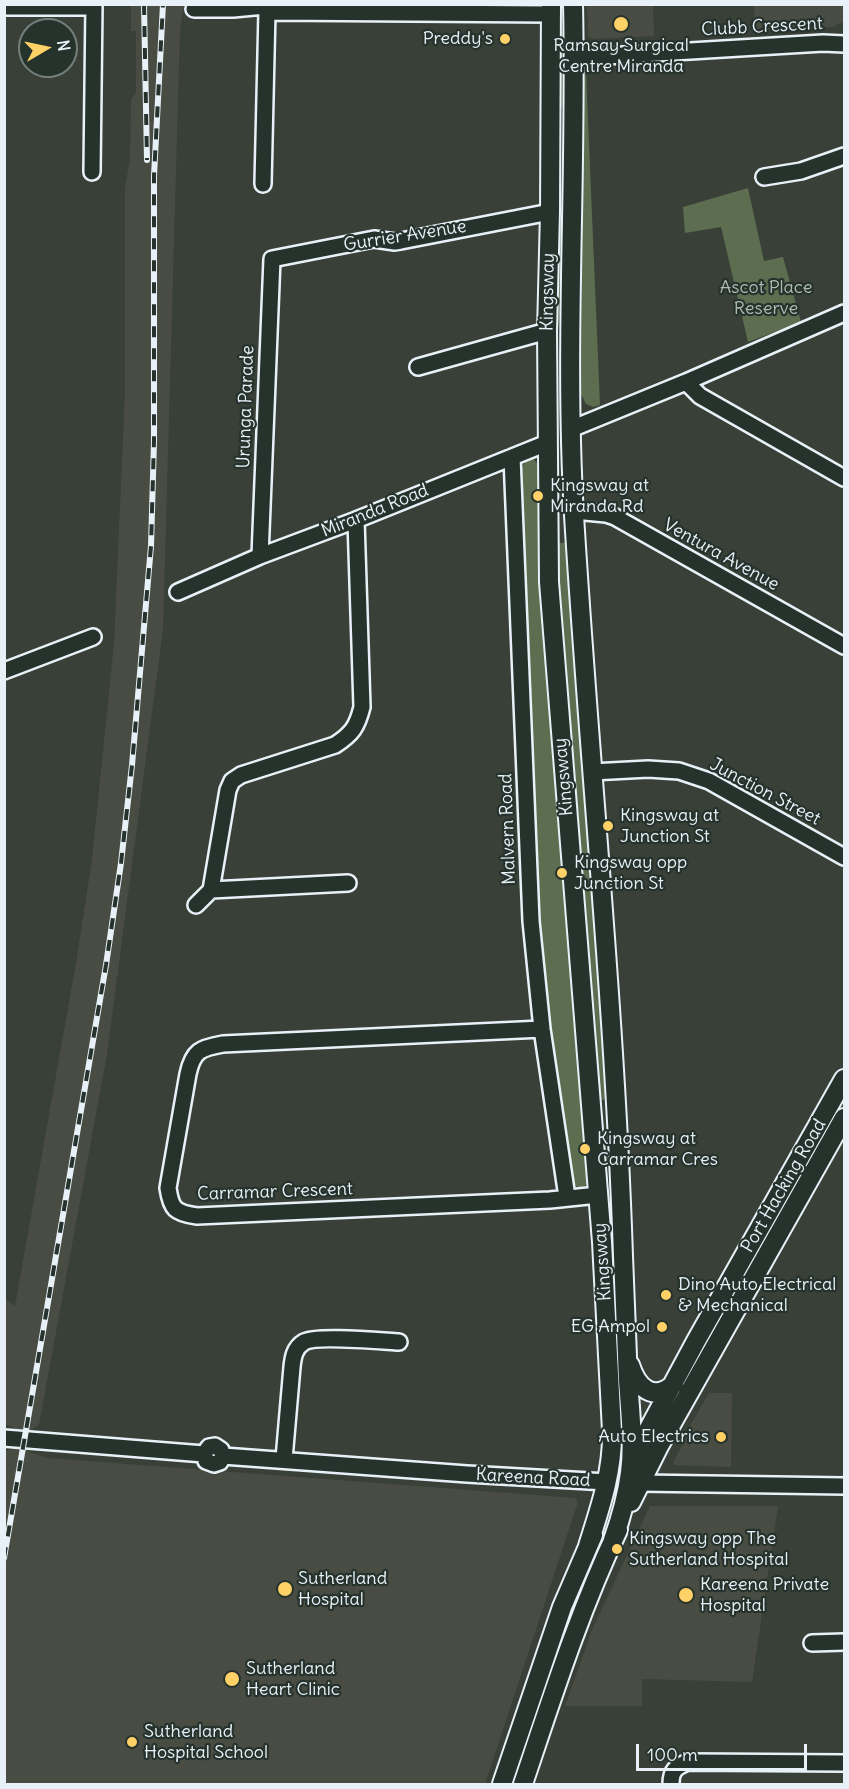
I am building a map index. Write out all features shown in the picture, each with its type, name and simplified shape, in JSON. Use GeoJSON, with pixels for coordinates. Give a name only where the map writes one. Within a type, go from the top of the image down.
{"type":"FeatureCollection","features":[{"type":"Feature","properties":{"kind":"main road"},"geometry":{"type":"LineString","coordinates":[[551,9],[573,10]]}},
{"type":"Feature","properties":{"kind":"main road","name":"Kingsway"},"geometry":{"type":"LineString","coordinates":[[523,1785],[582,1611],[613,1540],[624,1508],[624,1482],[612,1454],[605,1286],[549,582],[547,331],[551,9]]}},
{"type":"Feature","properties":{"kind":"main road","name":"Kingsway"},"geometry":{"type":"LineString","coordinates":[[573,10],[573,209],[569,334],[574,511],[614,1056],[631,1461]]}},
{"type":"Feature","properties":{"kind":"main road","name":"Gurrier Avenue"},"geometry":{"type":"LineString","coordinates":[[550,212],[573,209]]}},
{"type":"Feature","properties":{"kind":"main road","name":"Miranda Road"},"geometry":{"type":"LineString","coordinates":[[547,443],[571,429]]}},
{"type":"Feature","properties":{"kind":"main road","name":"Port Hacking Road"},"geometry":{"type":"LineString","coordinates":[[624,1482],[631,1461],[696,1341],[844,1079]]}},
{"type":"Feature","properties":{"kind":"main road","name":"Port Hacking Road"},"geometry":{"type":"LineString","coordinates":[[624,1482],[659,1446],[844,1118]]}},
{"type":"Feature","properties":{"kind":"main road"},"geometry":{"type":"LineString","coordinates":[[598,1195],[621,1192]]}},
{"type":"Feature","properties":{"kind":"main road"},"geometry":{"type":"LineString","coordinates":[[627,1355],[635,1377],[645,1389],[662,1392],[674,1384]]}},
{"type":"Feature","properties":{"kind":"main road","name":"Kingsway"},"geometry":{"type":"LineString","coordinates":[[502,1785],[562,1607],[588,1546],[624,1482]]}},
{"type":"Feature","properties":{"kind":"street"},"geometry":{"type":"LineString","coordinates":[[4,7],[94,6],[92,172]]}},
{"type":"Feature","properties":{"kind":"street"},"geometry":{"type":"LineString","coordinates":[[263,184],[265,7]]}},
{"type":"Feature","properties":{"kind":"street"},"geometry":{"type":"LineString","coordinates":[[194,9],[265,7],[273,12],[551,9]]}},
{"type":"Feature","properties":{"kind":"street","name":"Clubb Crescent"},"geometry":{"type":"LineString","coordinates":[[574,58],[823,43],[844,44]]}},
{"type":"Feature","properties":{"kind":"street"},"geometry":{"type":"LineString","coordinates":[[764,177],[801,171],[844,156]]}},
{"type":"Feature","properties":{"kind":"street","name":"Gurrier Avenue"},"geometry":{"type":"LineString","coordinates":[[272,259],[374,239],[401,241],[550,212]]}},
{"type":"Feature","properties":{"kind":"street","name":"Urunga Parade"},"geometry":{"type":"LineString","coordinates":[[260,556],[272,259]]}},
{"type":"Feature","properties":{"kind":"street"},"geometry":{"type":"LineString","coordinates":[[571,429],[844,313]]}},
{"type":"Feature","properties":{"kind":"street"},"geometry":{"type":"LineString","coordinates":[[418,366],[547,331]]}},
{"type":"Feature","properties":{"kind":"street"},"geometry":{"type":"LineString","coordinates":[[686,382],[700,396],[844,478]]}},
{"type":"Feature","properties":{"kind":"street","name":"Miranda Road"},"geometry":{"type":"LineString","coordinates":[[178,592],[260,556],[547,443]]}},
{"type":"Feature","properties":{"kind":"street","name":"Malvern Road"},"geometry":{"type":"LineString","coordinates":[[512,457],[531,921],[542,1029],[567,1197]]}},
{"type":"Feature","properties":{"kind":"street","name":"Ventura Avenue"},"geometry":{"type":"LineString","coordinates":[[574,511],[615,517],[844,646]]}},
{"type":"Feature","properties":{"kind":"street"},"geometry":{"type":"LineString","coordinates":[[196,904],[211,890],[228,790],[232,781],[241,775],[334,745],[348,736],[358,723],[362,707],[356,520]]}},
{"type":"Feature","properties":{"kind":"street"},"geometry":{"type":"LineString","coordinates":[[4,671],[93,637]]}},
{"type":"Feature","properties":{"kind":"street","name":"Junction Street"},"geometry":{"type":"LineString","coordinates":[[592,772],[679,771],[709,781],[844,857]]}},
{"type":"Feature","properties":{"kind":"street"},"geometry":{"type":"LineString","coordinates":[[211,890],[348,884]]}},
{"type":"Feature","properties":{"kind":"street","name":"Carramar Crescent"},"geometry":{"type":"LineString","coordinates":[[542,1029],[223,1044],[199,1051],[191,1060],[188,1074],[168,1188],[170,1202],[181,1214],[197,1216],[538,1201],[598,1195]]}},
{"type":"Feature","properties":{"kind":"street"},"geometry":{"type":"LineString","coordinates":[[284,1459],[291,1367],[298,1347],[307,1341],[322,1339],[399,1342]]}},
{"type":"Feature","properties":{"kind":"street","name":"Kareena Road"},"geometry":{"type":"LineString","coordinates":[[4,1438],[204,1454],[206,1461],[214,1464],[220,1462],[223,1456],[467,1474],[624,1482],[844,1486]]}},
{"type":"Feature","properties":{"kind":"street"},"geometry":{"type":"LineString","coordinates":[[812,1643],[844,1642]]}},
{"type":"Feature","properties":{"kind":"street"},"geometry":{"type":"LineString","coordinates":[[671,1785],[671,1775],[677,1766],[688,1762],[844,1763]]}},
{"type":"Feature","properties":{"kind":"shaded area","name":"Sutherland Hospital"},"geometry":{"type":"Polygon","coordinates":[[[131,5],[184,5],[180,30],[163,629],[107,1054],[39,1425],[33,1428],[29,1452],[48,1458],[575,1498],[578,1502],[485,1784],[5,1784],[4,1451],[11,1450],[15,1428],[5,1424],[4,1298],[15,1306],[76,963],[92,859],[114,643],[125,392],[125,187],[130,160],[131,99],[136,93],[136,31],[131,31],[131,5]]]}},
{"type":"Feature","properties":{"kind":"shaded area","name":"Ramsay Surgical Centre Miranda"},"geometry":{"type":"Polygon","coordinates":[[[587,5],[653,5],[654,36],[592,39],[588,35],[587,5]]]}},
{"type":"Feature","properties":{"kind":"shaded area"},"geometry":{"type":"Polygon","coordinates":[[[754,5],[844,5],[844,21],[833,27],[755,31],[754,5]]]}},
{"type":"Feature","properties":{"kind":"shaded area"},"geometry":{"type":"Polygon","coordinates":[[[709,1393],[732,1393],[731,1467],[674,1465],[673,1462],[684,1442],[685,1434],[709,1393]]]}},
{"type":"Feature","properties":{"kind":"shaded area","name":"Kareena Private Hospital"},"geometry":{"type":"Polygon","coordinates":[[[650,1506],[778,1506],[752,1682],[642,1679],[642,1706],[565,1706],[592,1630],[650,1506]]]}},
{"type":"Feature","properties":{"kind":"green space"},"geometry":{"type":"Polygon","coordinates":[[[560,31],[563,31],[566,60],[562,109],[559,108],[560,31]]]}},
{"type":"Feature","properties":{"kind":"green space"},"geometry":{"type":"Polygon","coordinates":[[[586,72],[600,405],[593,407],[586,404],[581,394],[583,105],[586,72]]]}},
{"type":"Feature","properties":{"kind":"green space","name":"Ascot Place Reserve"},"geometry":{"type":"Polygon","coordinates":[[[748,188],[764,261],[783,257],[801,322],[748,342],[721,227],[685,233],[683,207],[748,188]]]}},
{"type":"Feature","properties":{"kind":"green space"},"geometry":{"type":"Polygon","coordinates":[[[558,219],[561,220],[563,234],[564,274],[562,301],[556,329],[558,219]]]}},
{"type":"Feature","properties":{"kind":"green space"},"geometry":{"type":"Polygon","coordinates":[[[533,458],[547,476],[551,605],[558,543],[576,542],[609,1099],[591,1101],[589,1181],[580,1188],[563,1175],[542,1029],[513,477],[528,459],[533,458]]]}},
{"type":"Feature","properties":{"kind":"railway"},"geometry":{"type":"LineString","coordinates":[[144,4],[147,160]]}},
{"type":"Feature","properties":{"kind":"railway"},"geometry":{"type":"LineString","coordinates":[[4,1558],[106,965],[132,765],[151,546],[154,441],[154,176],[163,4]]}},
{"type":"Feature","properties":{"kind":"place","name":"Ramsay Surgical Centre Miranda"},"geometry":{"type":"Point","coordinates":[621,24]}},
{"type":"Feature","properties":{"kind":"place","name":"Preddy's"},"geometry":{"type":"Point","coordinates":[505,39]}},
{"type":"Feature","properties":{"kind":"place","name":"Kingsway at Miranda Rd"},"geometry":{"type":"Point","coordinates":[538,496]}},
{"type":"Feature","properties":{"kind":"place","name":"Kingsway at Junction St"},"geometry":{"type":"Point","coordinates":[608,826]}},
{"type":"Feature","properties":{"kind":"place","name":"Kingsway opp Junction St"},"geometry":{"type":"Point","coordinates":[562,873]}},
{"type":"Feature","properties":{"kind":"place","name":"Kingsway at Carramar Cres"},"geometry":{"type":"Point","coordinates":[585,1149]}},
{"type":"Feature","properties":{"kind":"place","name":"Dino Auto Electrical & Mechanical"},"geometry":{"type":"Point","coordinates":[666,1295]}},
{"type":"Feature","properties":{"kind":"place","name":"EG Ampol"},"geometry":{"type":"Point","coordinates":[662,1327]}},
{"type":"Feature","properties":{"kind":"place","name":"Auto Electrics"},"geometry":{"type":"Point","coordinates":[721,1437]}},
{"type":"Feature","properties":{"kind":"place","name":"Kingsway opp The Sutherland Hospital"},"geometry":{"type":"Point","coordinates":[617,1549]}},
{"type":"Feature","properties":{"kind":"place","name":"Sutherland Hospital"},"geometry":{"type":"Point","coordinates":[285,1589]}},
{"type":"Feature","properties":{"kind":"place","name":"Kareena Private Hospital"},"geometry":{"type":"Point","coordinates":[686,1595]}},
{"type":"Feature","properties":{"kind":"place","name":"Sutherland Heart Clinic"},"geometry":{"type":"Point","coordinates":[232,1679]}},
{"type":"Feature","properties":{"kind":"place","name":"Sutherland Hospital School"},"geometry":{"type":"Point","coordinates":[132,1742]}}]}
